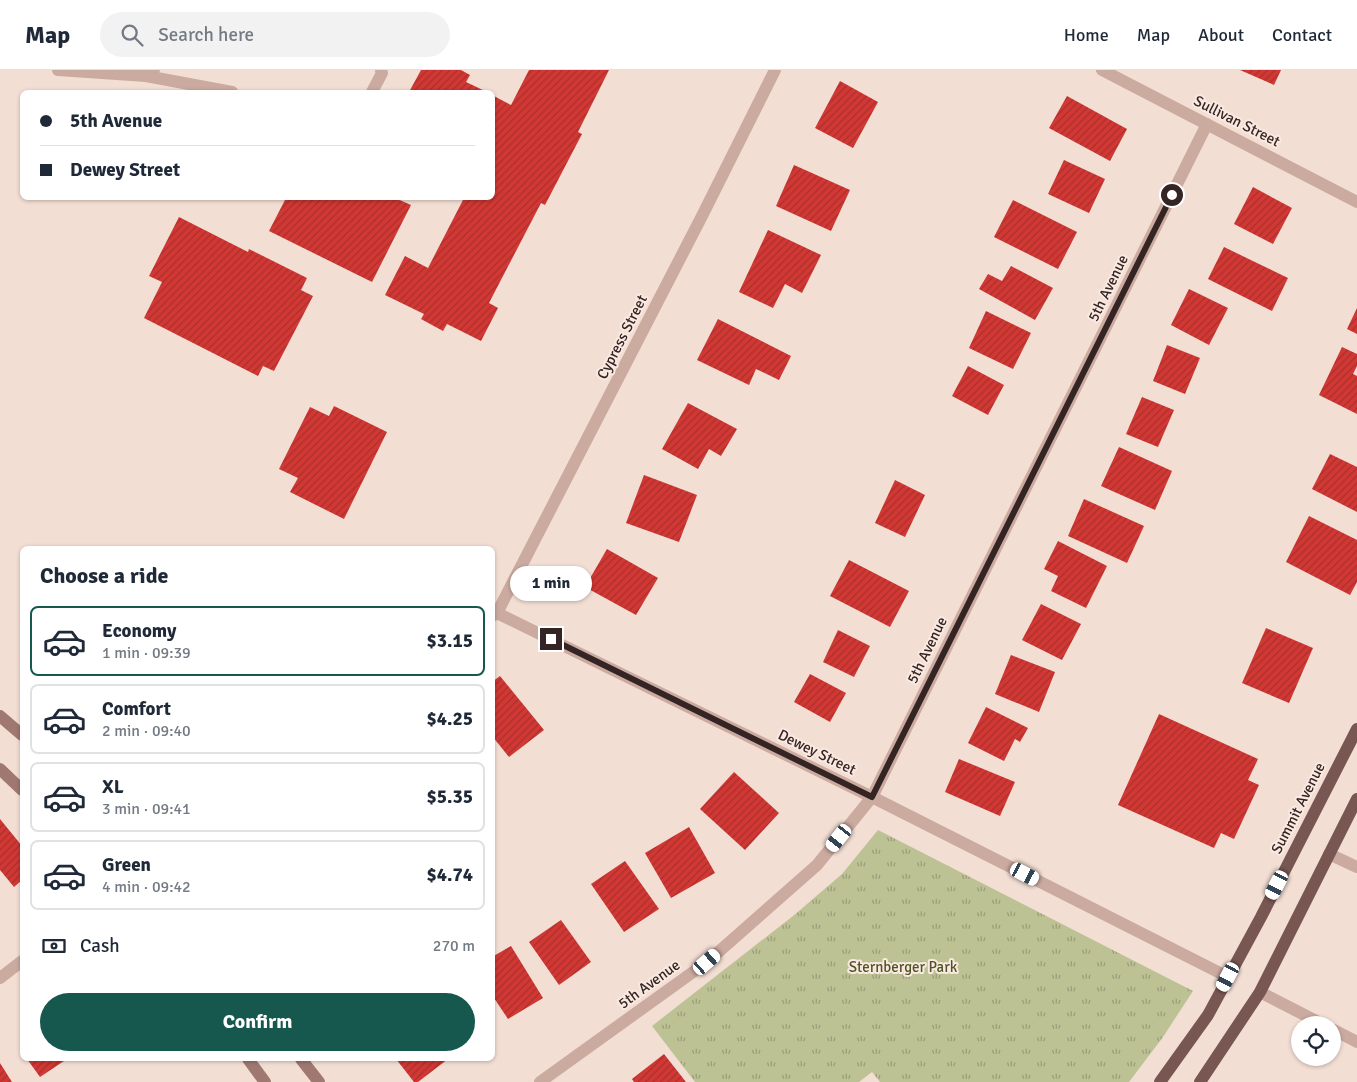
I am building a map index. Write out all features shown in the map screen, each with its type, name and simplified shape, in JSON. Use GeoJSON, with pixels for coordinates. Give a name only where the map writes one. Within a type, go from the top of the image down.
{"type":"FeatureCollection","features":[{"type":"Feature","properties":{"kind":"main road"},"geometry":{"type":"LineString","coordinates":[[0,716],[20,733]]}},
{"type":"Feature","properties":{"kind":"main road","name":"Summit Avenue"},"geometry":{"type":"LineString","coordinates":[[1160,1082],[1208,1015],[1261,917],[1357,729]]}},
{"type":"Feature","properties":{"kind":"main road"},"geometry":{"type":"LineString","coordinates":[[0,769],[20,788]]}},
{"type":"Feature","properties":{"kind":"main road"},"geometry":{"type":"LineString","coordinates":[[1200,1082],[1260,992],[1357,799]]}},
{"type":"Feature","properties":{"kind":"main road"},"geometry":{"type":"LineString","coordinates":[[249,1061],[265,1082]]}},
{"type":"Feature","properties":{"kind":"main road"},"geometry":{"type":"LineString","coordinates":[[303,1061],[319,1082]]}},
{"type":"Feature","properties":{"kind":"street"},"geometry":{"type":"LineString","coordinates":[[58,70],[150,73],[223,90]]}},
{"type":"Feature","properties":{"kind":"street"},"geometry":{"type":"LineString","coordinates":[[373,90],[382,73],[380,70]]}},
{"type":"Feature","properties":{"kind":"street","name":"Cypress Street"},"geometry":{"type":"LineString","coordinates":[[495,615],[698,225],[775,70]]}},
{"type":"Feature","properties":{"kind":"street","name":"Sullivan Street"},"geometry":{"type":"LineString","coordinates":[[1102,70],[1357,202]]}},
{"type":"Feature","properties":{"kind":"street","name":"5th Avenue"},"geometry":{"type":"LineString","coordinates":[[540,1082],[707,962],[817,865],[872,797],[1208,124]]}},
{"type":"Feature","properties":{"kind":"street","name":"Dewey Street"},"geometry":{"type":"LineString","coordinates":[[495,615],[872,797],[1228,977]]}},
{"type":"Feature","properties":{"kind":"street"},"geometry":{"type":"LineString","coordinates":[[1329,854],[1357,867]]}},
{"type":"Feature","properties":{"kind":"street"},"geometry":{"type":"LineString","coordinates":[[0,978],[20,963]]}},
{"type":"Feature","properties":{"kind":"street"},"geometry":{"type":"LineString","coordinates":[[1260,992],[1307,1016]]}},
{"type":"Feature","properties":{"kind":"street"},"geometry":{"type":"LineString","coordinates":[[1341,1034],[1357,1042]]}},
{"type":"Feature","properties":{"kind":"green space","name":"Sternberger Park"},"geometry":{"type":"Polygon","coordinates":[[[878,830],[1193,991],[1163,1037],[1129,1082],[880,1082],[872,1072],[859,1082],[695,1082],[652,1026],[793,916],[842,874],[878,830]]]}},
{"type":"Feature","properties":{"kind":"building"},"geometry":{"type":"Polygon","coordinates":[[[421,70],[461,70],[470,75],[466,82],[483,90],[410,90],[421,70]]]}},
{"type":"Feature","properties":{"kind":"building"},"geometry":{"type":"Polygon","coordinates":[[[529,70],[609,70],[578,132],[582,134],[545,205],[541,203],[489,303],[498,308],[481,341],[447,324],[443,331],[421,319],[424,314],[385,295],[405,256],[428,268],[463,200],[495,200],[495,97],[511,105],[529,70]]]}},
{"type":"Feature","properties":{"kind":"building"},"geometry":{"type":"Polygon","coordinates":[[[1240,70],[1281,70],[1274,85],[1240,70]]]}},
{"type":"Feature","properties":{"kind":"building"},"geometry":{"type":"Polygon","coordinates":[[[840,81],[878,102],[853,148],[815,128],[840,81]]]}},
{"type":"Feature","properties":{"kind":"building"},"geometry":{"type":"Polygon","coordinates":[[[1067,96],[1127,129],[1110,161],[1049,128],[1067,96]]]}},
{"type":"Feature","properties":{"kind":"building"},"geometry":{"type":"Polygon","coordinates":[[[1064,160],[1105,179],[1089,213],[1048,194],[1064,160]]]}},
{"type":"Feature","properties":{"kind":"building"},"geometry":{"type":"Polygon","coordinates":[[[794,165],[850,190],[831,231],[776,206],[794,165]]]}},
{"type":"Feature","properties":{"kind":"building"},"geometry":{"type":"Polygon","coordinates":[[[1253,187],[1292,208],[1273,244],[1234,224],[1253,187]]]}},
{"type":"Feature","properties":{"kind":"building"},"geometry":{"type":"Polygon","coordinates":[[[285,200],[400,200],[411,205],[372,282],[269,231],[285,200]]]}},
{"type":"Feature","properties":{"kind":"building"},"geometry":{"type":"Polygon","coordinates":[[[1013,200],[1077,232],[1058,269],[994,237],[1013,200]]]}},
{"type":"Feature","properties":{"kind":"building"},"geometry":{"type":"Polygon","coordinates":[[[179,217],[248,252],[249,249],[307,278],[301,290],[313,296],[274,371],[263,366],[258,376],[144,318],[162,282],[149,276],[179,217]]]}},
{"type":"Feature","properties":{"kind":"building"},"geometry":{"type":"Polygon","coordinates":[[[768,230],[821,255],[802,293],[785,284],[773,308],[739,292],[768,230]]]}},
{"type":"Feature","properties":{"kind":"building"},"geometry":{"type":"Polygon","coordinates":[[[1224,247],[1288,278],[1272,311],[1208,279],[1224,247]]]}},
{"type":"Feature","properties":{"kind":"building"},"geometry":{"type":"Polygon","coordinates":[[[1011,266],[1053,288],[1035,320],[979,289],[988,274],[1002,281],[1011,266]]]}},
{"type":"Feature","properties":{"kind":"building"},"geometry":{"type":"Polygon","coordinates":[[[1189,289],[1228,308],[1209,345],[1171,325],[1189,289]]]}},
{"type":"Feature","properties":{"kind":"building"},"geometry":{"type":"Polygon","coordinates":[[[1357,308],[1357,334],[1347,329],[1357,308]]]}},
{"type":"Feature","properties":{"kind":"building"},"geometry":{"type":"Polygon","coordinates":[[[986,311],[1031,333],[1013,369],[969,348],[986,311]]]}},
{"type":"Feature","properties":{"kind":"building"},"geometry":{"type":"Polygon","coordinates":[[[718,319],[791,356],[779,380],[756,369],[749,385],[697,360],[718,319]]]}},
{"type":"Feature","properties":{"kind":"building"},"geometry":{"type":"Polygon","coordinates":[[[1167,345],[1200,358],[1185,394],[1153,381],[1167,345]]]}},
{"type":"Feature","properties":{"kind":"building"},"geometry":{"type":"Polygon","coordinates":[[[1342,347],[1357,354],[1357,366],[1353,374],[1357,376],[1357,414],[1319,395],[1342,347]]]}},
{"type":"Feature","properties":{"kind":"building"},"geometry":{"type":"Polygon","coordinates":[[[968,366],[1004,385],[988,415],[952,396],[968,366]]]}},
{"type":"Feature","properties":{"kind":"building"},"geometry":{"type":"Polygon","coordinates":[[[1142,397],[1174,410],[1158,447],[1126,434],[1142,397]]]}},
{"type":"Feature","properties":{"kind":"building"},"geometry":{"type":"Polygon","coordinates":[[[688,403],[737,429],[721,456],[709,449],[698,469],[662,449],[688,403]]]}},
{"type":"Feature","properties":{"kind":"building"},"geometry":{"type":"Polygon","coordinates":[[[334,406],[387,432],[344,519],[290,492],[298,478],[279,469],[310,407],[329,416],[334,406]]]}},
{"type":"Feature","properties":{"kind":"building"},"geometry":{"type":"Polygon","coordinates":[[[1119,447],[1172,471],[1155,510],[1101,486],[1119,447]]]}},
{"type":"Feature","properties":{"kind":"building"},"geometry":{"type":"Polygon","coordinates":[[[1330,454],[1357,467],[1357,512],[1312,489],[1330,454]]]}},
{"type":"Feature","properties":{"kind":"building"},"geometry":{"type":"Polygon","coordinates":[[[644,475],[697,495],[679,542],[626,523],[644,475]]]}},
{"type":"Feature","properties":{"kind":"building"},"geometry":{"type":"Polygon","coordinates":[[[895,480],[925,495],[905,537],[875,523],[895,480]]]}},
{"type":"Feature","properties":{"kind":"building"},"geometry":{"type":"Polygon","coordinates":[[[1084,499],[1144,526],[1127,563],[1068,536],[1084,499]]]}},
{"type":"Feature","properties":{"kind":"building"},"geometry":{"type":"Polygon","coordinates":[[[1309,516],[1357,540],[1357,582],[1350,595],[1286,562],[1309,516]]]}},
{"type":"Feature","properties":{"kind":"building"},"geometry":{"type":"Polygon","coordinates":[[[1058,541],[1107,566],[1086,608],[1051,591],[1058,576],[1044,569],[1058,541]]]}},
{"type":"Feature","properties":{"kind":"building"},"geometry":{"type":"Polygon","coordinates":[[[607,549],[658,578],[636,615],[585,587],[607,549]]]}},
{"type":"Feature","properties":{"kind":"building"},"geometry":{"type":"Polygon","coordinates":[[[849,560],[909,591],[890,627],[830,596],[849,560]]]}},
{"type":"Feature","properties":{"kind":"building"},"geometry":{"type":"Polygon","coordinates":[[[1041,604],[1081,624],[1062,660],[1022,640],[1041,604]]]}},
{"type":"Feature","properties":{"kind":"building"},"geometry":{"type":"Polygon","coordinates":[[[1266,628],[1313,648],[1289,703],[1242,683],[1266,628]]]}},
{"type":"Feature","properties":{"kind":"building"},"geometry":{"type":"Polygon","coordinates":[[[838,630],[870,646],[854,677],[823,662],[838,630]]]}},
{"type":"Feature","properties":{"kind":"building"},"geometry":{"type":"Polygon","coordinates":[[[1011,655],[1055,672],[1039,712],[995,694],[1011,655]]]}},
{"type":"Feature","properties":{"kind":"building"},"geometry":{"type":"Polygon","coordinates":[[[810,674],[846,693],[830,722],[794,702],[810,674]]]}},
{"type":"Feature","properties":{"kind":"building"},"geometry":{"type":"Polygon","coordinates":[[[500,676],[544,730],[509,757],[495,740],[495,680],[500,676]]]}},
{"type":"Feature","properties":{"kind":"building"},"geometry":{"type":"Polygon","coordinates":[[[986,707],[1028,728],[1020,742],[1015,739],[1004,761],[968,743],[986,707]]]}},
{"type":"Feature","properties":{"kind":"building"},"geometry":{"type":"Polygon","coordinates":[[[1159,714],[1258,759],[1248,780],[1259,785],[1234,839],[1221,833],[1214,848],[1118,805],[1159,714]]]}},
{"type":"Feature","properties":{"kind":"building"},"geometry":{"type":"Polygon","coordinates":[[[959,759],[1015,782],[1000,816],[945,792],[959,759]]]}},
{"type":"Feature","properties":{"kind":"building"},"geometry":{"type":"Polygon","coordinates":[[[734,772],[779,813],[745,850],[700,809],[734,772]]]}},
{"type":"Feature","properties":{"kind":"building"},"geometry":{"type":"Polygon","coordinates":[[[0,819],[20,844],[20,882],[14,887],[0,870],[0,819]]]}},
{"type":"Feature","properties":{"kind":"building"},"geometry":{"type":"Polygon","coordinates":[[[689,827],[715,873],[671,898],[645,853],[689,827]]]}},
{"type":"Feature","properties":{"kind":"building"},"geometry":{"type":"Polygon","coordinates":[[[625,861],[659,909],[624,932],[591,884],[625,861]]]}},
{"type":"Feature","properties":{"kind":"building"},"geometry":{"type":"Polygon","coordinates":[[[561,920],[591,962],[559,985],[529,942],[561,920]]]}},
{"type":"Feature","properties":{"kind":"building"},"geometry":{"type":"Polygon","coordinates":[[[511,946],[543,998],[508,1019],[495,1000],[495,955],[511,946]]]}},
{"type":"Feature","properties":{"kind":"building"},"geometry":{"type":"Polygon","coordinates":[[[664,1054],[686,1082],[634,1082],[632,1079],[664,1054]]]}},
{"type":"Feature","properties":{"kind":"building"},"geometry":{"type":"Polygon","coordinates":[[[28,1061],[64,1061],[40,1077],[28,1061]]]}},
{"type":"Feature","properties":{"kind":"building"},"geometry":{"type":"Polygon","coordinates":[[[398,1061],[445,1061],[418,1082],[414,1082],[398,1061]]]}},
{"type":"Feature","properties":{"kind":"building"},"geometry":{"type":"Polygon","coordinates":[[[0,1063],[12,1082],[0,1082],[0,1063]]]}},
{"type":"Feature","properties":{"kind":"route"},"geometry":{"type":"LineString","coordinates":[[551,639],[872,797],[1172,195]]}}]}
